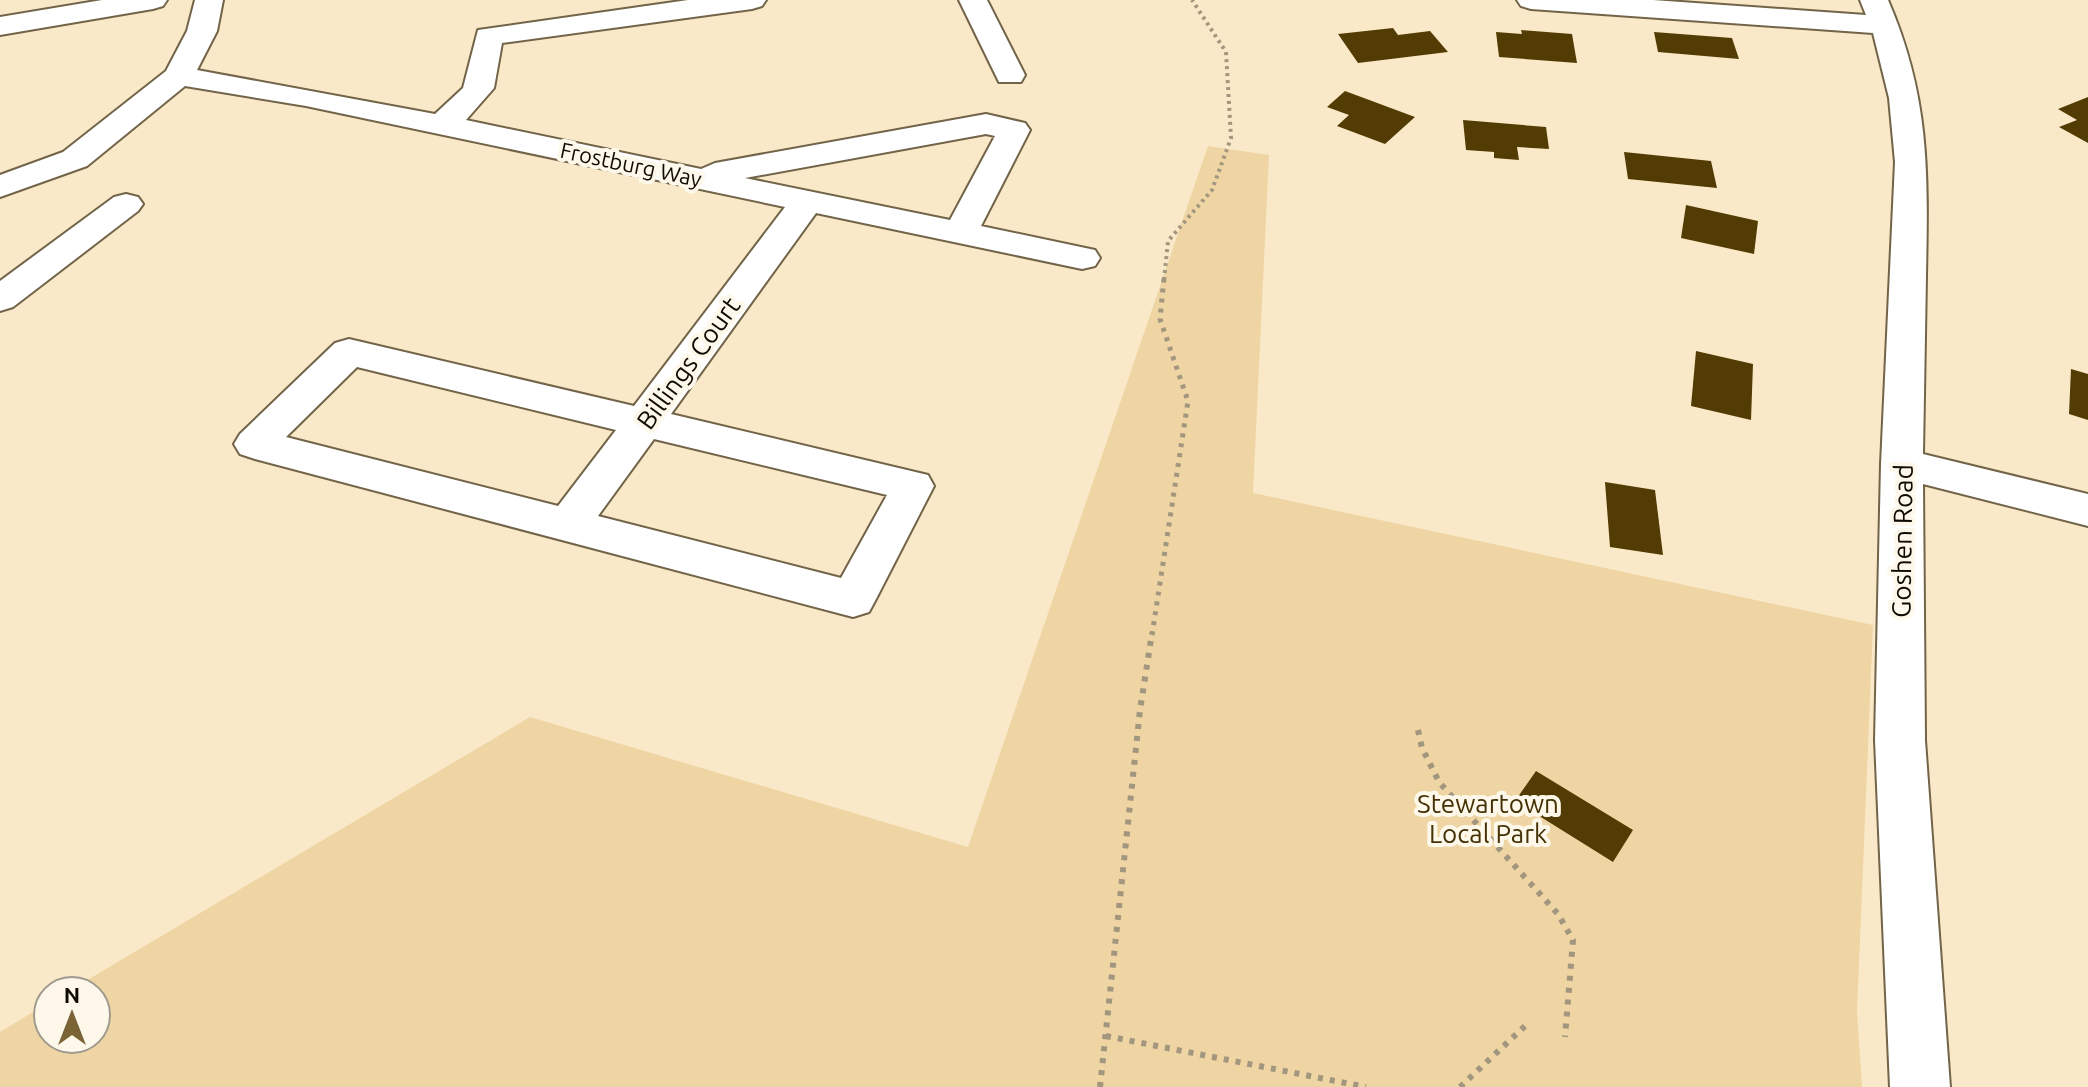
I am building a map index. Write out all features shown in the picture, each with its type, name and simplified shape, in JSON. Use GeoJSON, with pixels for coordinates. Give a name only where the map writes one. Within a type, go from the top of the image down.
{"type":"FeatureCollection","features":[{"type":"Feature","properties":{"kind":"street"},"geometry":{"type":"LineString","coordinates":[[0,1],[7,0]]}},
{"type":"Feature","properties":{"kind":"street"},"geometry":{"type":"LineString","coordinates":[[0,26],[107,10],[135,12],[174,21],[209,0]]}},
{"type":"Feature","properties":{"kind":"street"},"geometry":{"type":"LineString","coordinates":[[441,125],[475,97],[485,80],[488,24],[580,12],[752,0]]}},
{"type":"Feature","properties":{"kind":"street"},"geometry":{"type":"LineString","coordinates":[[973,0],[1010,75]]}},
{"type":"Feature","properties":{"kind":"street"},"geometry":{"type":"LineString","coordinates":[[1531,0],[1879,12]]}},
{"type":"Feature","properties":{"kind":"street","name":"Goshen Road"},"geometry":{"type":"LineString","coordinates":[[1879,12],[1905,98],[1912,162],[1902,464],[1900,740],[1920,1087]]}},
{"type":"Feature","properties":{"kind":"street"},"geometry":{"type":"LineString","coordinates":[[0,187],[75,159],[179,76],[174,21]]}},
{"type":"Feature","properties":{"kind":"street","name":"Frostburg Way"},"geometry":{"type":"LineString","coordinates":[[179,76],[441,125],[1082,258]]}},
{"type":"Feature","properties":{"kind":"street"},"geometry":{"type":"LineString","coordinates":[[693,177],[986,124],[1014,130],[960,233]]}},
{"type":"Feature","properties":{"kind":"street","name":"Billings Court"},"geometry":{"type":"LineString","coordinates":[[568,525],[807,201]]}},
{"type":"Feature","properties":{"kind":"street"},"geometry":{"type":"LineString","coordinates":[[0,299],[126,204]]}},
{"type":"Feature","properties":{"kind":"street"},"geometry":{"type":"LineString","coordinates":[[349,352],[645,421],[913,486],[853,599],[255,444],[349,352]]}},
{"type":"Feature","properties":{"kind":"street"},"geometry":{"type":"LineString","coordinates":[[1902,464],[2088,510]]}},
{"type":"Feature","properties":{"kind":"path"},"geometry":{"type":"LineString","coordinates":[[1100,1087],[1140,710],[1188,401],[1160,319],[1168,241],[1212,190],[1231,138],[1226,52],[1192,0]]}},
{"type":"Feature","properties":{"kind":"path"},"geometry":{"type":"LineString","coordinates":[[1418,730],[1422,748],[1439,782],[1558,914],[1573,940],[1565,1037]]}},
{"type":"Feature","properties":{"kind":"path"},"geometry":{"type":"LineString","coordinates":[[1460,1087],[1525,1026]]}},
{"type":"Feature","properties":{"kind":"path"},"geometry":{"type":"LineString","coordinates":[[1106,1036],[1366,1087]]}},
{"type":"Feature","properties":{"kind":"green space","name":"Stewartown Local Park"},"geometry":{"type":"Polygon","coordinates":[[[1208,146],[1269,155],[1253,493],[1873,625],[1857,1012],[1862,1087],[0,1087],[0,1032],[32,1013],[32,1055],[112,1055],[112,975],[96,975],[530,717],[968,847],[1208,146]]]}},
{"type":"Feature","properties":{"kind":"building"},"geometry":{"type":"Polygon","coordinates":[[[1393,28],[1398,35],[1430,31],[1448,52],[1358,63],[1338,34],[1393,28]]]}},
{"type":"Feature","properties":{"kind":"building"},"geometry":{"type":"Polygon","coordinates":[[[1521,30],[1572,34],[1577,63],[1499,57],[1496,32],[1522,34],[1521,30]]]}},
{"type":"Feature","properties":{"kind":"building"},"geometry":{"type":"Polygon","coordinates":[[[1654,32],[1732,38],[1739,59],[1658,52],[1654,32]]]}},
{"type":"Feature","properties":{"kind":"building"},"geometry":{"type":"Polygon","coordinates":[[[1345,91],[1415,117],[1385,144],[1337,126],[1349,115],[1327,107],[1345,91]]]}},
{"type":"Feature","properties":{"kind":"building"},"geometry":{"type":"Polygon","coordinates":[[[2088,97],[2088,143],[2059,127],[2077,120],[2058,109],[2088,97]]]}},
{"type":"Feature","properties":{"kind":"building"},"geometry":{"type":"Polygon","coordinates":[[[1463,120],[1546,127],[1549,149],[1517,147],[1519,160],[1494,158],[1494,152],[1466,150],[1463,120]]]}},
{"type":"Feature","properties":{"kind":"building"},"geometry":{"type":"Polygon","coordinates":[[[1624,152],[1711,161],[1717,188],[1628,179],[1624,152]]]}},
{"type":"Feature","properties":{"kind":"building"},"geometry":{"type":"Polygon","coordinates":[[[1686,205],[1758,221],[1754,254],[1681,238],[1686,205]]]}},
{"type":"Feature","properties":{"kind":"building"},"geometry":{"type":"Polygon","coordinates":[[[1696,351],[1753,364],[1751,420],[1691,406],[1696,351]]]}},
{"type":"Feature","properties":{"kind":"building"},"geometry":{"type":"Polygon","coordinates":[[[2071,369],[2088,374],[2088,420],[2069,414],[2071,369]]]}},
{"type":"Feature","properties":{"kind":"building"},"geometry":{"type":"Polygon","coordinates":[[[1605,482],[1655,490],[1663,555],[1610,547],[1605,482]]]}},
{"type":"Feature","properties":{"kind":"building"},"geometry":{"type":"Polygon","coordinates":[[[1536,771],[1633,830],[1613,862],[1515,801],[1536,771]]]}}]}
